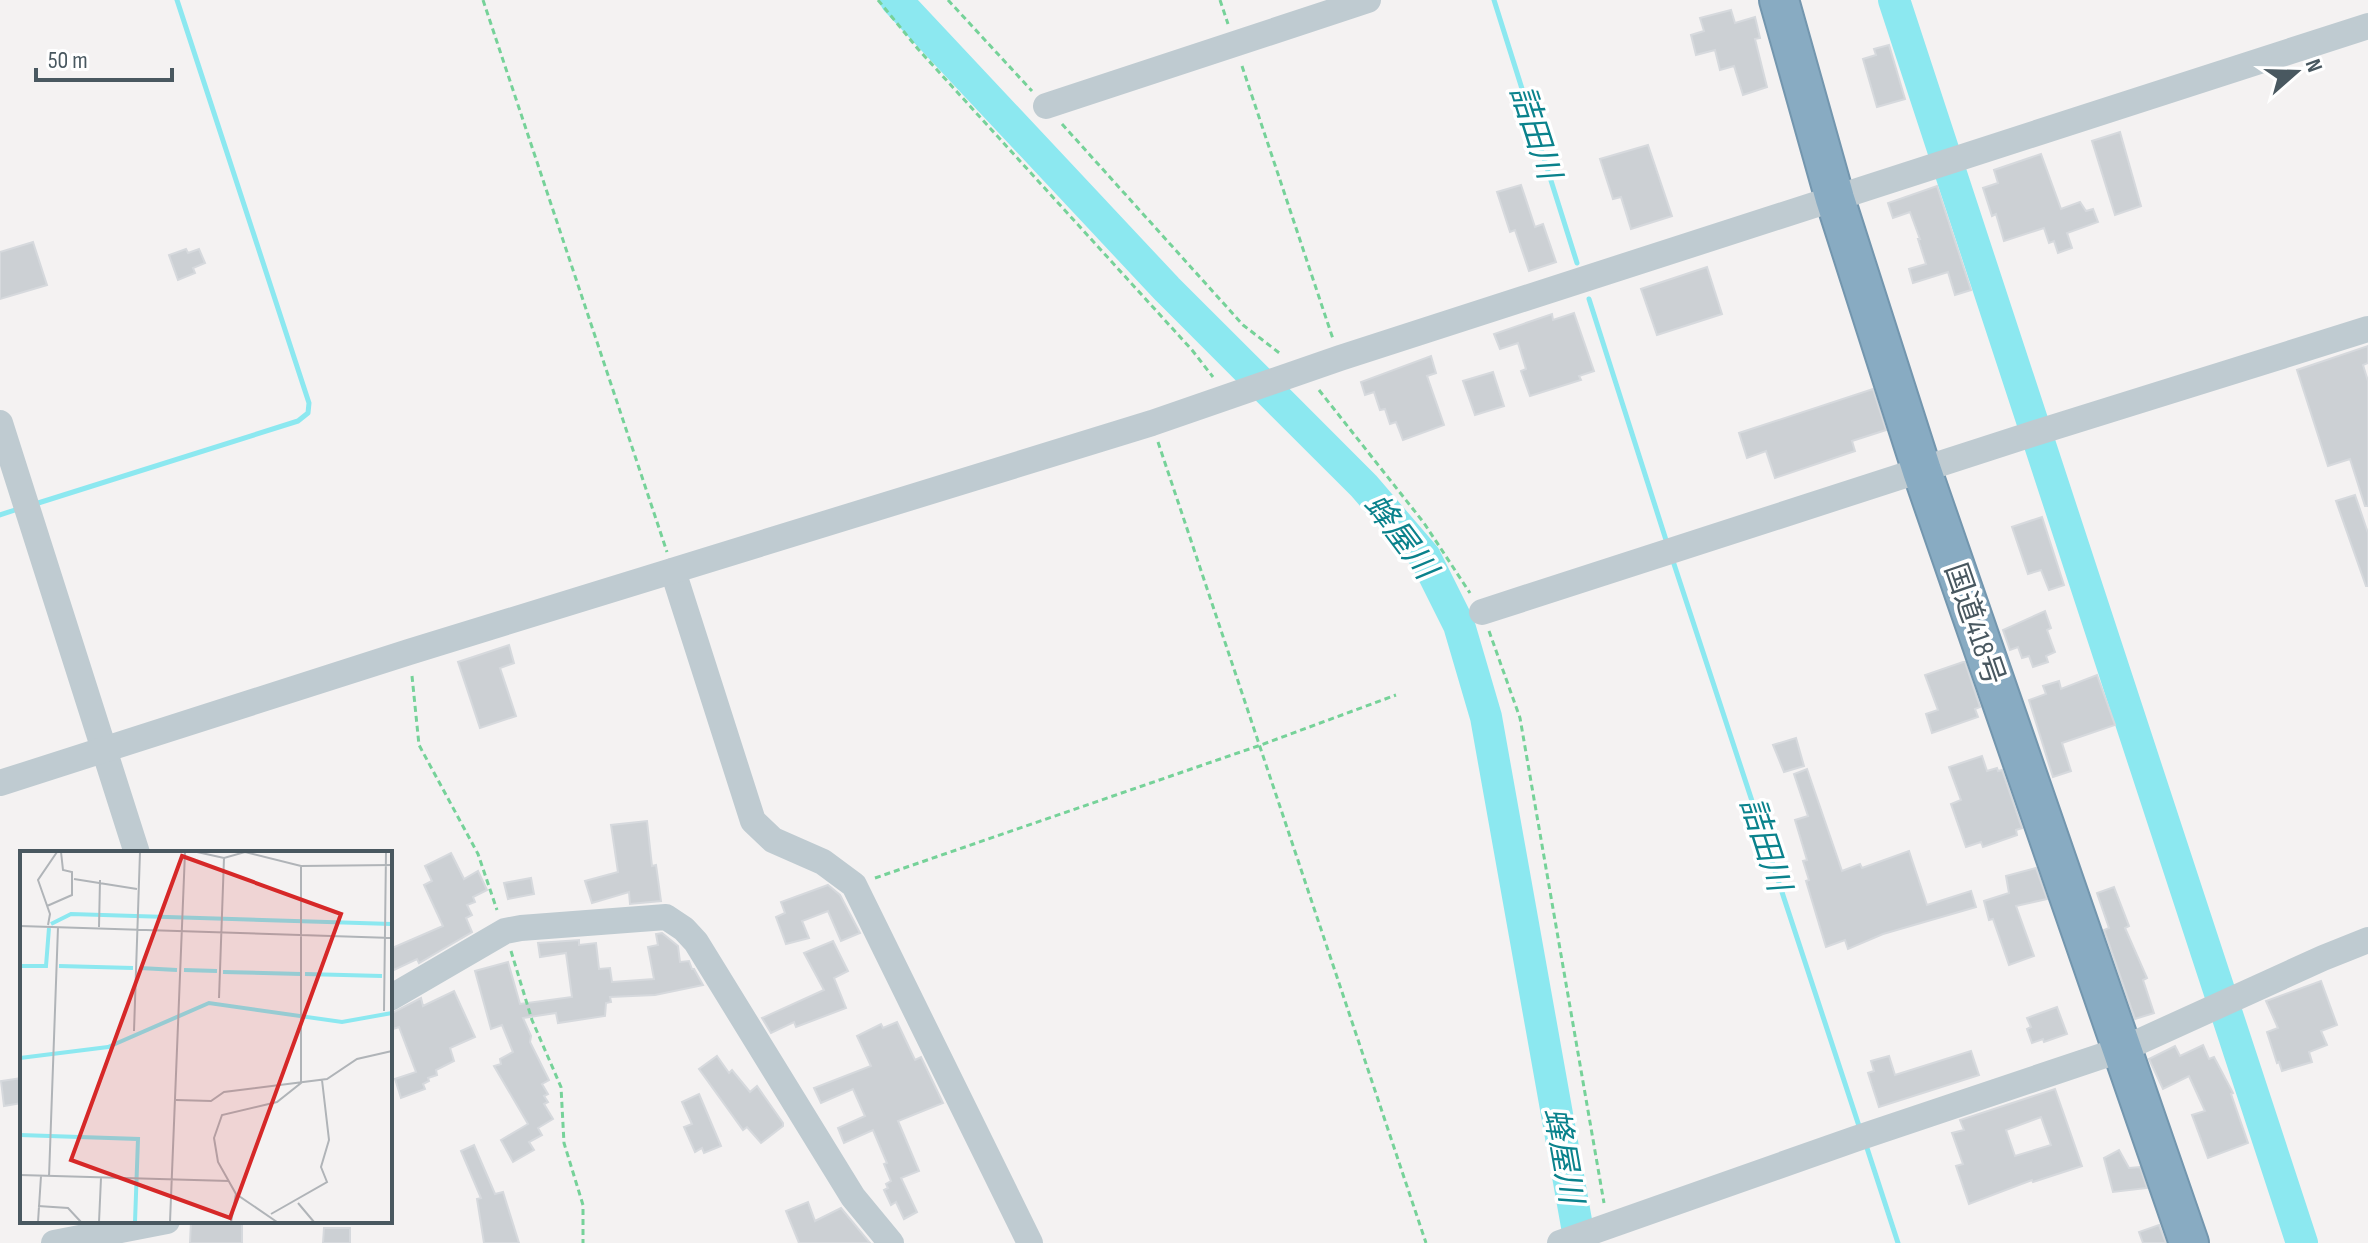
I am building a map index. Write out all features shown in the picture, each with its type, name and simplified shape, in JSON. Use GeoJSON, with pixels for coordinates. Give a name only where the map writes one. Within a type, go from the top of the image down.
{"type":"FeatureCollection","features":[{"type":"Feature","properties":{"kind":"highway","name":"国道418号"},"geometry":{"type":"LineString","coordinates":[[1779,0],[1835,199],[1922,471],[2189,1243]]}},
{"type":"Feature","properties":{"kind":"street"},"geometry":{"type":"LineString","coordinates":[[1046,106],[1368,0]]}},
{"type":"Feature","properties":{"kind":"street"},"geometry":{"type":"LineString","coordinates":[[0,783],[409,652],[1152,423],[1340,358],[2368,26]]}},
{"type":"Feature","properties":{"kind":"street"},"geometry":{"type":"LineString","coordinates":[[1482,612],[2368,329]]}},
{"type":"Feature","properties":{"kind":"street"},"geometry":{"type":"LineString","coordinates":[[0,423],[136,851]]}},
{"type":"Feature","properties":{"kind":"street"},"geometry":{"type":"LineString","coordinates":[[673,571],[753,821],[773,840],[823,862],[854,885],[1030,1243]]}},
{"type":"Feature","properties":{"kind":"street"},"geometry":{"type":"LineString","coordinates":[[392,997],[505,931],[666,917],[696,942],[853,1197],[891,1243]]}},
{"type":"Feature","properties":{"kind":"street"},"geometry":{"type":"LineString","coordinates":[[1560,1243],[2123,1049],[2368,940]]}},
{"type":"Feature","properties":{"kind":"street"},"geometry":{"type":"LineString","coordinates":[[54,1243],[157,1223]]}},
{"type":"Feature","properties":{"kind":"path"},"geometry":{"type":"LineString","coordinates":[[483,0],[673,571]]}},
{"type":"Feature","properties":{"kind":"path"},"geometry":{"type":"LineString","coordinates":[[878,0],[918,49],[1231,396]]}},
{"type":"Feature","properties":{"kind":"path"},"geometry":{"type":"LineString","coordinates":[[948,0],[1243,325],[1296,374],[1424,523],[1482,612],[1520,718],[1603,1226]]}},
{"type":"Feature","properties":{"kind":"path"},"geometry":{"type":"LineString","coordinates":[[1235,44],[1340,358]]}},
{"type":"Feature","properties":{"kind":"path"},"geometry":{"type":"LineString","coordinates":[[1152,423],[1426,1243]]}},
{"type":"Feature","properties":{"kind":"path"},"geometry":{"type":"LineString","coordinates":[[409,652],[419,745],[478,854],[532,1020],[561,1087],[564,1143],[583,1205],[583,1243]]}},
{"type":"Feature","properties":{"kind":"path"},"geometry":{"type":"LineString","coordinates":[[854,885],[1258,746],[1396,695]]}},
{"type":"Feature","properties":{"kind":"building"},"geometry":{"type":"Polygon","coordinates":[[[1731,10],[1735,23],[1755,17],[1760,38],[1755,39],[1767,87],[1743,95],[1734,66],[1720,70],[1715,50],[1696,55],[1691,35],[1704,31],[1700,18],[1731,10]]]}},
{"type":"Feature","properties":{"kind":"building"},"geometry":{"type":"Polygon","coordinates":[[[1889,45],[1905,99],[1877,107],[1863,59],[1876,55],[1874,49],[1889,45]]]}},
{"type":"Feature","properties":{"kind":"building"},"geometry":{"type":"Polygon","coordinates":[[[2120,132],[2141,206],[2115,215],[2092,141],[2120,132]]]}},
{"type":"Feature","properties":{"kind":"building"},"geometry":{"type":"Polygon","coordinates":[[[1648,145],[1672,216],[1631,229],[1621,197],[1613,199],[1600,159],[1648,145]]]}},
{"type":"Feature","properties":{"kind":"building"},"geometry":{"type":"Polygon","coordinates":[[[2041,154],[2061,209],[2080,202],[2086,211],[2093,209],[2098,222],[2067,233],[2072,248],[2058,253],[2054,241],[2049,243],[2044,228],[2004,241],[1996,214],[1992,216],[1983,188],[1998,183],[1994,170],[2041,154]]]}},
{"type":"Feature","properties":{"kind":"building"},"geometry":{"type":"Polygon","coordinates":[[[1521,185],[1535,227],[1543,224],[1556,262],[1529,271],[1515,230],[1510,232],[1497,192],[1521,185]]]}},
{"type":"Feature","properties":{"kind":"building"},"geometry":{"type":"Polygon","coordinates":[[[1937,186],[1971,290],[1955,295],[1948,272],[1913,283],[1909,269],[1926,264],[1920,239],[1910,212],[1893,218],[1888,203],[1937,186]]]}},
{"type":"Feature","properties":{"kind":"building"},"geometry":{"type":"Polygon","coordinates":[[[33,242],[47,285],[0,299],[0,252],[33,242]]]}},
{"type":"Feature","properties":{"kind":"building"},"geometry":{"type":"Polygon","coordinates":[[[186,249],[188,253],[199,249],[205,263],[193,268],[195,273],[178,280],[169,255],[186,249]]]}},
{"type":"Feature","properties":{"kind":"building"},"geometry":{"type":"Polygon","coordinates":[[[1707,267],[1722,314],[1657,335],[1641,289],[1707,267]]]}},
{"type":"Feature","properties":{"kind":"building"},"geometry":{"type":"Polygon","coordinates":[[[1574,313],[1594,371],[1579,376],[1581,380],[1530,396],[1521,371],[1526,369],[1518,343],[1500,349],[1494,334],[1552,314],[1553,320],[1574,313]]]}},
{"type":"Feature","properties":{"kind":"building"},"geometry":{"type":"Polygon","coordinates":[[[2368,346],[2368,363],[2363,365],[2368,381],[2368,506],[2365,506],[2350,459],[2328,466],[2297,370],[2368,346]]]}},
{"type":"Feature","properties":{"kind":"building"},"geometry":{"type":"Polygon","coordinates":[[[1431,356],[1436,373],[1427,376],[1444,425],[1403,440],[1396,422],[1390,424],[1385,409],[1380,410],[1374,392],[1365,395],[1361,382],[1431,356]]]}},
{"type":"Feature","properties":{"kind":"building"},"geometry":{"type":"Polygon","coordinates":[[[1493,372],[1504,406],[1475,415],[1463,381],[1493,372]]]}},
{"type":"Feature","properties":{"kind":"building"},"geometry":{"type":"Polygon","coordinates":[[[1873,389],[1886,430],[1852,441],[1855,451],[1775,478],[1766,451],[1747,458],[1739,433],[1873,389]]]}},
{"type":"Feature","properties":{"kind":"building"},"geometry":{"type":"Polygon","coordinates":[[[2355,495],[2368,533],[2368,586],[2336,501],[2355,495]]]}},
{"type":"Feature","properties":{"kind":"building"},"geometry":{"type":"Polygon","coordinates":[[[2042,517],[2064,585],[2049,590],[2041,570],[2028,574],[2012,527],[2042,517]]]}},
{"type":"Feature","properties":{"kind":"building"},"geometry":{"type":"Polygon","coordinates":[[[2045,611],[2051,628],[2047,630],[2055,652],[2046,656],[2048,662],[2033,667],[2029,656],[2022,658],[2018,647],[2010,650],[2003,630],[2045,611]]]}},
{"type":"Feature","properties":{"kind":"building"},"geometry":{"type":"Polygon","coordinates":[[[509,645],[514,663],[500,668],[516,716],[480,728],[458,662],[509,645]]]}},
{"type":"Feature","properties":{"kind":"building"},"geometry":{"type":"Polygon","coordinates":[[[1963,662],[1980,707],[1975,709],[1978,717],[1932,733],[1926,714],[1938,710],[1925,675],[1963,662]]]}},
{"type":"Feature","properties":{"kind":"building"},"geometry":{"type":"Polygon","coordinates":[[[2097,675],[2115,725],[2062,743],[2071,771],[2053,777],[2029,700],[2046,694],[2043,686],[2059,681],[2061,689],[2097,675]]]}},
{"type":"Feature","properties":{"kind":"building"},"geometry":{"type":"Polygon","coordinates":[[[1796,738],[1804,766],[1784,772],[1773,745],[1796,738]]]}},
{"type":"Feature","properties":{"kind":"building"},"geometry":{"type":"Polygon","coordinates":[[[1982,756],[1987,771],[2002,770],[2022,828],[2016,830],[2017,835],[1983,847],[1981,842],[1966,847],[1951,804],[1961,800],[1949,767],[1982,756]]]}},
{"type":"Feature","properties":{"kind":"building"},"geometry":{"type":"Polygon","coordinates":[[[1807,769],[1842,871],[1860,864],[1862,868],[1909,851],[1927,905],[1971,891],[1976,907],[1883,934],[1848,949],[1845,940],[1826,947],[1806,881],[1809,880],[1803,861],[1807,860],[1795,820],[1808,816],[1794,774],[1807,769]]]}},
{"type":"Feature","properties":{"kind":"building"},"geometry":{"type":"Polygon","coordinates":[[[647,821],[652,866],[656,865],[661,901],[630,904],[629,892],[592,903],[585,881],[618,872],[611,825],[647,821]]]}},
{"type":"Feature","properties":{"kind":"building"},"geometry":{"type":"Polygon","coordinates":[[[451,853],[464,879],[478,871],[487,890],[473,897],[475,902],[467,905],[472,915],[466,918],[472,932],[419,963],[417,959],[394,970],[392,948],[443,926],[424,885],[432,881],[425,866],[451,853]]]}},
{"type":"Feature","properties":{"kind":"building"},"geometry":{"type":"Polygon","coordinates":[[[2036,868],[2047,899],[2016,906],[2034,956],[2009,965],[1984,901],[2009,893],[2006,876],[2036,868]]]}},
{"type":"Feature","properties":{"kind":"building"},"geometry":{"type":"Polygon","coordinates":[[[531,878],[534,894],[508,899],[504,883],[531,878]]]}},
{"type":"Feature","properties":{"kind":"building"},"geometry":{"type":"Polygon","coordinates":[[[828,885],[840,895],[860,933],[841,941],[828,911],[802,921],[809,938],[786,944],[776,917],[785,913],[781,902],[828,885]]]}},
{"type":"Feature","properties":{"kind":"building"},"geometry":{"type":"Polygon","coordinates":[[[2114,887],[2129,926],[2125,928],[2147,978],[2143,980],[2154,1013],[2135,1019],[2104,930],[2109,928],[2097,893],[2114,887]]]}},
{"type":"Feature","properties":{"kind":"building"},"geometry":{"type":"Polygon","coordinates":[[[662,933],[678,946],[680,962],[689,961],[703,985],[655,995],[610,997],[605,1016],[558,1023],[556,1013],[523,1018],[531,1036],[530,1042],[549,1080],[542,1084],[548,1094],[544,1096],[548,1102],[544,1104],[553,1119],[538,1128],[542,1135],[529,1142],[534,1150],[513,1162],[501,1140],[528,1124],[494,1066],[501,1064],[500,1059],[513,1052],[502,1025],[491,1029],[475,971],[508,962],[520,1004],[572,997],[566,953],[540,957],[538,943],[579,940],[579,945],[596,943],[599,969],[610,968],[612,982],[654,979],[648,947],[658,945],[656,934],[662,933]]]}},
{"type":"Feature","properties":{"kind":"building"},"geometry":{"type":"Polygon","coordinates":[[[833,941],[848,971],[834,978],[846,1008],[796,1027],[794,1022],[771,1033],[762,1018],[824,990],[804,953],[833,941]]]}},
{"type":"Feature","properties":{"kind":"building"},"geometry":{"type":"Polygon","coordinates":[[[2321,981],[2337,1025],[2321,1031],[2327,1045],[2309,1052],[2312,1062],[2282,1071],[2267,1032],[2278,1028],[2266,1001],[2321,981]]]}},
{"type":"Feature","properties":{"kind":"building"},"geometry":{"type":"Polygon","coordinates":[[[454,991],[475,1037],[450,1048],[454,1061],[436,1070],[437,1075],[423,1084],[425,1089],[401,1098],[395,1079],[416,1072],[399,1027],[392,1029],[392,1013],[421,998],[423,1006],[454,991]]]}},
{"type":"Feature","properties":{"kind":"building"},"geometry":{"type":"Polygon","coordinates":[[[2057,1007],[2067,1034],[2032,1043],[2027,1018],[2057,1007]]]}},
{"type":"Feature","properties":{"kind":"building"},"geometry":{"type":"Polygon","coordinates":[[[897,1022],[915,1060],[921,1057],[943,1103],[898,1121],[919,1171],[901,1178],[917,1212],[904,1219],[896,1202],[891,1205],[884,1190],[891,1181],[873,1130],[844,1143],[838,1128],[865,1116],[853,1089],[821,1103],[814,1088],[871,1066],[857,1036],[881,1024],[883,1028],[897,1022]]]}},
{"type":"Feature","properties":{"kind":"building"},"geometry":{"type":"Polygon","coordinates":[[[2203,1045],[2209,1059],[2214,1057],[2233,1093],[2248,1143],[2208,1158],[2192,1115],[2205,1111],[2189,1076],[2163,1089],[2149,1059],[2175,1046],[2180,1056],[2203,1045]]]}},
{"type":"Feature","properties":{"kind":"building"},"geometry":{"type":"Polygon","coordinates":[[[1971,1051],[1979,1075],[1879,1107],[1868,1073],[1874,1071],[1871,1061],[1889,1056],[1895,1075],[1971,1051]]]}},
{"type":"Feature","properties":{"kind":"building"},"geometry":{"type":"Polygon","coordinates":[[[717,1056],[729,1073],[732,1070],[750,1092],[757,1086],[783,1123],[761,1143],[747,1127],[743,1130],[699,1069],[717,1056]]]}},
{"type":"Feature","properties":{"kind":"building"},"geometry":{"type":"Polygon","coordinates":[[[20,1078],[20,1103],[4,1106],[1,1081],[20,1078]]]}},
{"type":"Feature","properties":{"kind":"building"},"geometry":{"type":"Polygon","coordinates":[[[2055,1089],[2082,1166],[2032,1180],[1969,1204],[1956,1166],[1963,1164],[1952,1133],[1964,1130],[1960,1120],[2055,1089]],[[2041,1117],[2006,1130],[2015,1156],[2051,1145],[2041,1117]]]}},
{"type":"Feature","properties":{"kind":"building"},"geometry":{"type":"Polygon","coordinates":[[[699,1094],[721,1146],[704,1153],[702,1148],[695,1152],[684,1127],[692,1124],[682,1102],[699,1094]]]}},
{"type":"Feature","properties":{"kind":"building"},"geometry":{"type":"Polygon","coordinates":[[[474,1145],[495,1194],[503,1192],[519,1243],[484,1243],[477,1199],[481,1198],[461,1151],[474,1145]]]}},
{"type":"Feature","properties":{"kind":"building"},"geometry":{"type":"Polygon","coordinates":[[[2119,1150],[2129,1168],[2140,1167],[2147,1188],[2113,1192],[2104,1158],[2119,1150]]]}},
{"type":"Feature","properties":{"kind":"building"},"geometry":{"type":"Polygon","coordinates":[[[808,1202],[815,1221],[841,1208],[870,1243],[799,1243],[786,1211],[808,1202]]]}},
{"type":"Feature","properties":{"kind":"building"},"geometry":{"type":"Polygon","coordinates":[[[191,1223],[242,1223],[242,1243],[190,1243],[191,1223]]]}},
{"type":"Feature","properties":{"kind":"building"},"geometry":{"type":"Polygon","coordinates":[[[2159,1225],[2166,1243],[2143,1243],[2139,1232],[2159,1225]]]}},
{"type":"Feature","properties":{"kind":"building"},"geometry":{"type":"Polygon","coordinates":[[[324,1228],[350,1228],[350,1243],[323,1243],[324,1228]]]}},
{"type":"Feature","properties":{"kind":"waterway"},"geometry":{"type":"LineString","coordinates":[[35,504],[298,421],[308,413],[309,403],[177,0]]}},
{"type":"Feature","properties":{"kind":"waterway","name":"蜂屋川"},"geometry":{"type":"LineString","coordinates":[[896,0],[1167,289],[1364,486],[1425,557],[1459,625],[1486,717],[1580,1243]]}},
{"type":"Feature","properties":{"kind":"waterway","name":"詰田川"},"geometry":{"type":"LineString","coordinates":[[1494,0],[1577,263]]}},
{"type":"Feature","properties":{"kind":"waterway"},"geometry":{"type":"LineString","coordinates":[[1894,0],[2302,1243]]}},
{"type":"Feature","properties":{"kind":"waterway","name":"詰田川"},"geometry":{"type":"LineString","coordinates":[[1589,299],[1666,540]]}},
{"type":"Feature","properties":{"kind":"waterway"},"geometry":{"type":"LineString","coordinates":[[0,515],[18,509]]}},
{"type":"Feature","properties":{"kind":"waterway","name":"詰田川"},"geometry":{"type":"LineString","coordinates":[[1673,561],[1859,1126]]}},
{"type":"Feature","properties":{"kind":"waterway","name":"詰田川"},"geometry":{"type":"LineString","coordinates":[[1866,1145],[1898,1243]]}}]}
